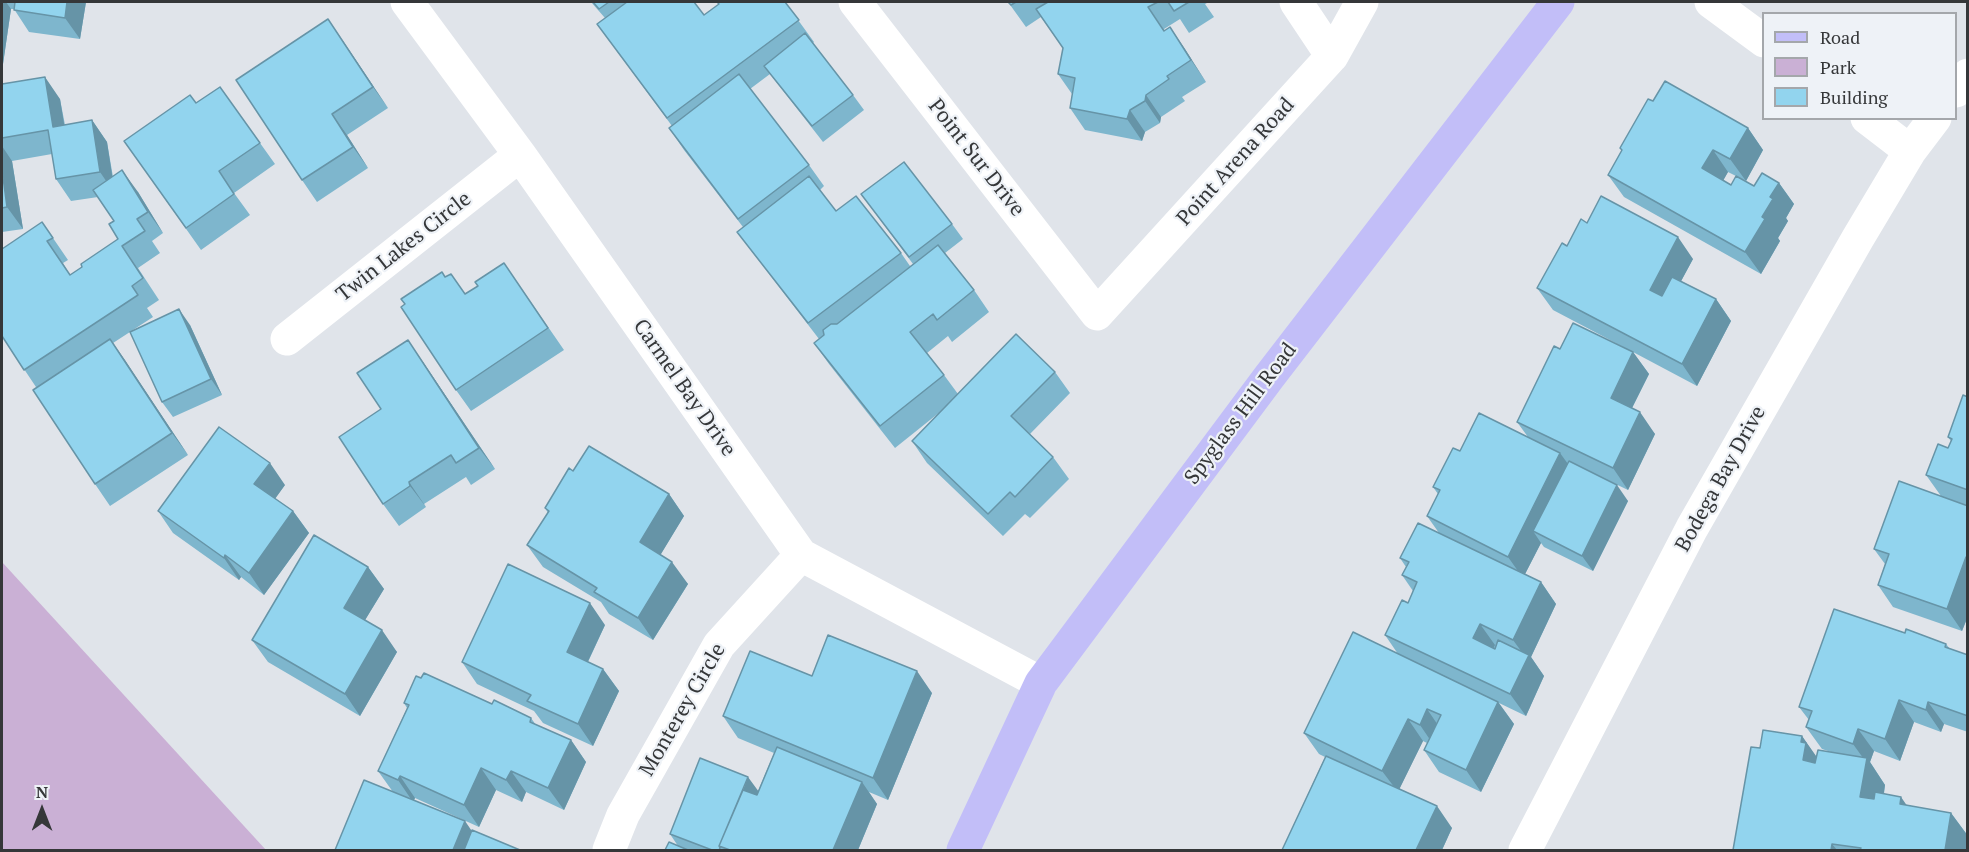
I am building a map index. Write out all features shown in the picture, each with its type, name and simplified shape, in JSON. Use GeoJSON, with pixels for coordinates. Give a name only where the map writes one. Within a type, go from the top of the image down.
{"type":"FeatureCollection","features":[{"type":"Feature","properties":{"kind":"main road","name":"Spyglass Hill Road"},"geometry":{"type":"LineString","coordinates":[[963,850],[1041,683],[1262,386],[1558,2]]}},
{"type":"Feature","properties":{"kind":"street","name":"Carmel Bay Drive"},"geometry":{"type":"LineString","coordinates":[[406,2],[520,155],[801,555],[1041,683]]}},
{"type":"Feature","properties":{"kind":"street","name":"Point Sur Drive"},"geometry":{"type":"LineString","coordinates":[[855,2],[1097,314]]}},
{"type":"Feature","properties":{"kind":"street"},"geometry":{"type":"LineString","coordinates":[[1296,2],[1332,56]]}},
{"type":"Feature","properties":{"kind":"street","name":"Point Arena Road"},"geometry":{"type":"LineString","coordinates":[[1097,314],[1332,56],[1362,2]]}},
{"type":"Feature","properties":{"kind":"street"},"geometry":{"type":"LineString","coordinates":[[1711,2],[1762,40]]}},
{"type":"Feature","properties":{"kind":"street"},"geometry":{"type":"LineString","coordinates":[[1957,90],[1968,75]]}},
{"type":"Feature","properties":{"kind":"street"},"geometry":{"type":"LineString","coordinates":[[1870,120],[1910,151]]}},
{"type":"Feature","properties":{"kind":"street","name":"Bodega Bay Drive"},"geometry":{"type":"LineString","coordinates":[[1526,850],[1692,528],[1910,151],[1933,120]]}},
{"type":"Feature","properties":{"kind":"street","name":"Twin Lakes Circle"},"geometry":{"type":"LineString","coordinates":[[288,339],[520,155]]}},
{"type":"Feature","properties":{"kind":"street","name":"Monterey Circle"},"geometry":{"type":"LineString","coordinates":[[609,850],[622,815],[718,645],[801,555]]}},
{"type":"Feature","properties":{"kind":"green space"},"geometry":{"type":"Polygon","coordinates":[[[2,562],[266,850],[2,850],[2,562]]]}},
{"type":"Feature","properties":{"kind":"building"},"geometry":{"type":"Polygon","coordinates":[[[15,2],[67,2],[65,18],[14,10],[15,2]]]}},
{"type":"Feature","properties":{"kind":"building"},"geometry":{"type":"Polygon","coordinates":[[[593,2],[609,2],[599,9],[593,2]]]}},
{"type":"Feature","properties":{"kind":"building"},"geometry":{"type":"Polygon","coordinates":[[[627,2],[694,2],[704,15],[719,4],[717,2],[785,2],[799,20],[667,118],[597,24],[627,2]]]}},
{"type":"Feature","properties":{"kind":"building"},"geometry":{"type":"Polygon","coordinates":[[[1048,2],[1158,2],[1148,7],[1164,31],[1170,27],[1191,60],[1167,76],[1169,79],[1146,95],[1145,101],[1130,110],[1127,119],[1070,108],[1075,78],[1058,74],[1063,48],[1036,9],[1048,2]]]}},
{"type":"Feature","properties":{"kind":"building"},"geometry":{"type":"Polygon","coordinates":[[[1168,2],[1189,2],[1174,11],[1168,2]]]}},
{"type":"Feature","properties":{"kind":"building"},"geometry":{"type":"Polygon","coordinates":[[[328,19],[373,87],[332,114],[353,147],[302,180],[236,80],[328,19]]]}},
{"type":"Feature","properties":{"kind":"building"},"geometry":{"type":"Polygon","coordinates":[[[805,33],[853,95],[812,126],[764,66],[805,33]]]}},
{"type":"Feature","properties":{"kind":"building"},"geometry":{"type":"Polygon","coordinates":[[[739,74],[809,165],[738,219],[669,128],[739,74]]]}},
{"type":"Feature","properties":{"kind":"building"},"geometry":{"type":"Polygon","coordinates":[[[45,77],[53,127],[92,120],[100,172],[56,179],[48,130],[2,138],[2,84],[45,77]]]}},
{"type":"Feature","properties":{"kind":"building"},"geometry":{"type":"Polygon","coordinates":[[[1665,81],[1748,128],[1730,159],[1713,150],[1702,168],[1731,185],[1736,176],[1754,186],[1762,173],[1779,183],[1762,217],[1765,219],[1745,252],[1608,175],[1622,150],[1620,148],[1648,99],[1653,101],[1665,81]]]}},
{"type":"Feature","properties":{"kind":"building"},"geometry":{"type":"Polygon","coordinates":[[[220,87],[260,143],[219,171],[234,194],[186,228],[124,141],[190,95],[196,103],[220,87]]]}},
{"type":"Feature","properties":{"kind":"building"},"geometry":{"type":"Polygon","coordinates":[[[904,162],[952,224],[909,257],[861,194],[904,162]]]}},
{"type":"Feature","properties":{"kind":"building"},"geometry":{"type":"Polygon","coordinates":[[[2,170],[7,207],[2,208],[2,170]]]}},
{"type":"Feature","properties":{"kind":"building"},"geometry":{"type":"Polygon","coordinates":[[[122,170],[148,212],[137,219],[145,231],[122,246],[143,278],[132,286],[138,295],[24,370],[2,336],[2,249],[42,222],[53,238],[47,241],[70,275],[82,267],[81,264],[118,239],[109,224],[114,221],[93,190],[122,170]]]}},
{"type":"Feature","properties":{"kind":"building"},"geometry":{"type":"Polygon","coordinates":[[[809,176],[836,211],[856,196],[901,253],[808,323],[737,232],[809,176]]]}},
{"type":"Feature","properties":{"kind":"building"},"geometry":{"type":"Polygon","coordinates":[[[1601,196],[1678,237],[1650,290],[1662,296],[1672,277],[1716,299],[1682,364],[1537,288],[1562,243],[1567,246],[1581,219],[1587,223],[1601,196]]]}},
{"type":"Feature","properties":{"kind":"building"},"geometry":{"type":"Polygon","coordinates":[[[938,245],[974,290],[937,320],[933,314],[910,332],[944,375],[880,426],[814,343],[824,335],[823,330],[831,324],[837,324],[938,245]]]}},
{"type":"Feature","properties":{"kind":"building"},"geometry":{"type":"Polygon","coordinates":[[[504,263],[548,328],[456,390],[401,307],[405,304],[401,299],[442,272],[445,277],[451,274],[465,294],[478,286],[475,282],[504,263]]]}},
{"type":"Feature","properties":{"kind":"building"},"geometry":{"type":"Polygon","coordinates":[[[179,309],[211,379],[162,402],[130,332],[179,309]]]}},
{"type":"Feature","properties":{"kind":"building"},"geometry":{"type":"Polygon","coordinates":[[[1573,323],[1633,352],[1611,398],[1640,412],[1613,468],[1517,422],[1554,346],[1560,349],[1573,323]]]}},
{"type":"Feature","properties":{"kind":"building"},"geometry":{"type":"Polygon","coordinates":[[[1016,334],[1055,372],[1011,416],[1053,457],[1015,497],[1010,492],[988,514],[912,441],[1016,334]]]}},
{"type":"Feature","properties":{"kind":"building"},"geometry":{"type":"Polygon","coordinates":[[[110,339],[172,433],[95,484],[33,390],[110,339]]]}},
{"type":"Feature","properties":{"kind":"building"},"geometry":{"type":"Polygon","coordinates":[[[408,340],[479,448],[456,463],[451,455],[409,482],[410,486],[383,504],[339,437],[381,409],[357,373],[408,340]]]}},
{"type":"Feature","properties":{"kind":"building"},"geometry":{"type":"Polygon","coordinates":[[[1963,395],[1968,397],[1968,490],[1926,475],[1938,444],[1948,448],[1952,439],[1948,437],[1963,395]]]}},
{"type":"Feature","properties":{"kind":"building"},"geometry":{"type":"Polygon","coordinates":[[[1479,413],[1560,453],[1508,557],[1427,516],[1440,490],[1433,487],[1453,448],[1460,451],[1479,413]]]}},
{"type":"Feature","properties":{"kind":"building"},"geometry":{"type":"Polygon","coordinates":[[[219,427],[270,463],[254,484],[293,511],[249,573],[158,511],[219,427]]]}},
{"type":"Feature","properties":{"kind":"building"},"geometry":{"type":"Polygon","coordinates":[[[589,446],[669,494],[640,542],[672,562],[638,618],[594,592],[597,588],[527,545],[549,511],[545,508],[569,468],[573,471],[589,446]]]}},
{"type":"Feature","properties":{"kind":"building"},"geometry":{"type":"Polygon","coordinates":[[[1569,461],[1617,485],[1582,556],[1533,531],[1569,461]]]}},
{"type":"Feature","properties":{"kind":"building"},"geometry":{"type":"Polygon","coordinates":[[[1899,481],[1968,506],[1968,558],[1966,557],[1947,609],[1878,585],[1889,554],[1874,549],[1899,481]]]}},
{"type":"Feature","properties":{"kind":"building"},"geometry":{"type":"Polygon","coordinates":[[[1418,523],[1541,582],[1513,640],[1480,624],[1473,638],[1495,649],[1498,640],[1529,655],[1510,694],[1385,635],[1402,600],[1408,603],[1417,582],[1402,575],[1409,562],[1400,558],[1418,523]]]}},
{"type":"Feature","properties":{"kind":"building"},"geometry":{"type":"Polygon","coordinates":[[[314,535],[368,567],[344,608],[382,630],[345,694],[252,640],[314,535]]]}},
{"type":"Feature","properties":{"kind":"building"},"geometry":{"type":"Polygon","coordinates":[[[508,564],[590,603],[567,652],[603,669],[578,724],[527,701],[531,695],[462,662],[508,564]]]}},
{"type":"Feature","properties":{"kind":"building"},"geometry":{"type":"Polygon","coordinates":[[[1834,609],[1905,633],[1906,629],[1968,655],[1968,716],[1928,702],[1926,710],[1899,700],[1885,739],[1858,729],[1853,744],[1806,727],[1812,711],[1799,707],[1834,609]]]}},
{"type":"Feature","properties":{"kind":"building"},"geometry":{"type":"Polygon","coordinates":[[[1353,632],[1498,702],[1466,770],[1424,750],[1441,715],[1427,709],[1420,725],[1408,719],[1382,771],[1304,733],[1353,632]]]}},
{"type":"Feature","properties":{"kind":"building"},"geometry":{"type":"Polygon","coordinates":[[[828,635],[917,671],[873,778],[723,716],[750,651],[812,676],[828,635]]]}},
{"type":"Feature","properties":{"kind":"building"},"geometry":{"type":"Polygon","coordinates":[[[424,673],[492,704],[494,700],[531,718],[530,722],[571,740],[548,788],[511,771],[506,780],[481,768],[464,805],[400,776],[398,780],[378,771],[409,705],[404,703],[416,676],[421,678],[424,673]]]}},
{"type":"Feature","properties":{"kind":"building"},"geometry":{"type":"Polygon","coordinates":[[[1763,730],[1802,736],[1801,742],[1806,743],[1803,760],[1815,763],[1818,750],[1867,758],[1860,797],[1874,799],[1875,792],[1901,797],[1900,804],[1951,813],[1945,850],[1860,850],[1861,848],[1832,844],[1831,850],[1733,850],[1751,747],[1760,748],[1763,730]]]}},
{"type":"Feature","properties":{"kind":"building"},"geometry":{"type":"Polygon","coordinates":[[[777,747],[862,782],[833,850],[730,850],[719,846],[743,790],[757,795],[777,747]]]}},
{"type":"Feature","properties":{"kind":"building"},"geometry":{"type":"Polygon","coordinates":[[[1326,756],[1437,806],[1416,850],[1282,850],[1326,756]]]}},
{"type":"Feature","properties":{"kind":"building"},"geometry":{"type":"Polygon","coordinates":[[[700,758],[748,777],[719,850],[712,850],[670,834],[700,758]]]}},
{"type":"Feature","properties":{"kind":"building"},"geometry":{"type":"Polygon","coordinates":[[[364,780],[465,821],[453,850],[335,850],[364,780]]]}},
{"type":"Feature","properties":{"kind":"building"},"geometry":{"type":"Polygon","coordinates":[[[472,830],[520,850],[464,850],[472,830]]]}},
{"type":"Feature","properties":{"kind":"building"},"geometry":{"type":"Polygon","coordinates":[[[669,842],[688,850],[665,850],[669,842]]]}}]}
